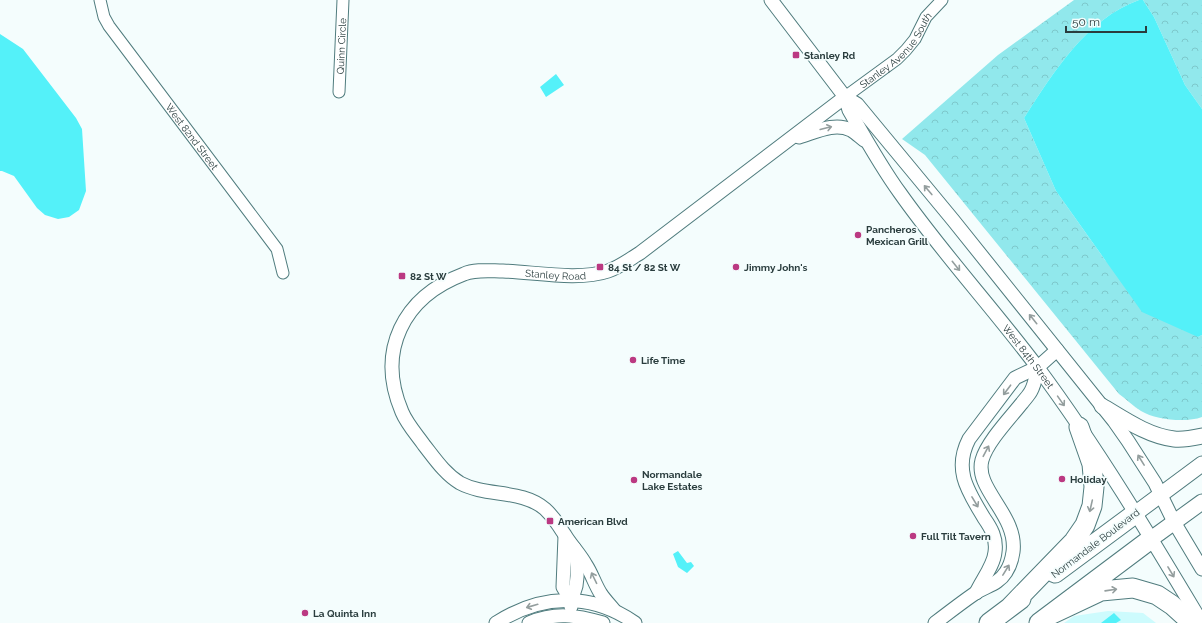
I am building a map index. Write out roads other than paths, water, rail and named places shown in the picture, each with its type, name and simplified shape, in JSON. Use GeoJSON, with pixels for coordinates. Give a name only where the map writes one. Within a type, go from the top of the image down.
{"type":"FeatureCollection","features":[{"type":"Feature","properties":{"kind":"highway"},"geometry":{"type":"LineString","coordinates":[[1010,607],[1074,541],[1085,525],[1092,506],[1094,487],[1092,464],[1079,427]]}},
{"type":"Feature","properties":{"kind":"highway","name":"Normandale Boulevard"},"geometry":{"type":"LineString","coordinates":[[989,623],[1136,513]]}},
{"type":"Feature","properties":{"kind":"highway"},"geometry":{"type":"LineString","coordinates":[[1044,619],[1151,539]]}},
{"type":"Feature","properties":{"kind":"highway"},"geometry":{"type":"LineString","coordinates":[[1044,619],[1101,591],[1133,588],[1157,595],[1172,605],[1192,623]]}},
{"type":"Feature","properties":{"kind":"main road"},"geometry":{"type":"LineString","coordinates":[[1102,406],[1140,428],[1160,436],[1175,440],[1202,436]]}},
{"type":"Feature","properties":{"kind":"main road","name":"Normandale Boulevard"},"geometry":{"type":"LineString","coordinates":[[1136,513],[1202,464]]}},
{"type":"Feature","properties":{"kind":"main road"},"geometry":{"type":"LineString","coordinates":[[1151,539],[1202,502]]}},
{"type":"Feature","properties":{"kind":"street","name":"West 82nd Street"},"geometry":{"type":"LineString","coordinates":[[100,0],[104,17],[109,26],[277,249],[284,273]]}},
{"type":"Feature","properties":{"kind":"street","name":"Quinn Circle"},"geometry":{"type":"LineString","coordinates":[[339,92],[343,0]]}},
{"type":"Feature","properties":{"kind":"street","name":"West 84th Street"},"geometry":{"type":"LineString","coordinates":[[771,0],[845,97],[849,110],[867,142],[904,199],[1038,368],[1079,427],[1136,513],[1202,623]]}},
{"type":"Feature","properties":{"kind":"street","name":"Stanley Avenue South"},"geometry":{"type":"LineString","coordinates":[[845,97],[897,59],[915,39],[926,17],[942,0]]}},
{"type":"Feature","properties":{"kind":"street","name":"West 84th Street"},"geometry":{"type":"LineString","coordinates":[[845,97],[857,104],[953,220],[1128,440],[1155,483],[1174,522],[1202,569]]}},
{"type":"Feature","properties":{"kind":"street","name":"Stanley Road"},"geometry":{"type":"LineString","coordinates":[[565,536],[556,520],[543,507],[528,500],[514,496],[473,488],[462,484],[442,468],[402,413],[392,377],[392,357],[395,342],[403,324],[416,304],[430,291],[447,280],[466,273],[488,271],[576,275],[594,274],[614,268],[640,253],[845,97]]}},
{"type":"Feature","properties":{"kind":"street"},"geometry":{"type":"LineString","coordinates":[[789,140],[829,127],[838,126],[850,130],[867,142]]}},
{"type":"Feature","properties":{"kind":"street"},"geometry":{"type":"LineString","coordinates":[[976,593],[993,562],[996,540],[992,529],[970,494],[965,483],[961,470],[964,449],[969,439],[1015,378],[1038,368],[1057,350]]}},
{"type":"Feature","properties":{"kind":"street"},"geometry":{"type":"LineString","coordinates":[[935,623],[976,593],[996,584],[1006,572],[1012,560],[1014,544],[1012,530],[986,484],[981,462],[985,452],[996,436],[1031,391],[1038,368]]}},
{"type":"Feature","properties":{"kind":"street"},"geometry":{"type":"LineString","coordinates":[[565,536],[587,566],[601,594],[614,610]]}},
{"type":"Feature","properties":{"kind":"street"},"geometry":{"type":"LineString","coordinates":[[565,536],[563,586],[571,600]]}},
{"type":"Feature","properties":{"kind":"street"},"geometry":{"type":"LineString","coordinates":[[570,615],[571,600],[576,586],[576,557],[574,547]]}},
{"type":"Feature","properties":{"kind":"street"},"geometry":{"type":"LineString","coordinates":[[496,623],[511,614],[530,606],[571,600],[593,603],[614,610],[635,623]]}},
{"type":"Feature","properties":{"kind":"street"},"geometry":{"type":"LineString","coordinates":[[528,623],[550,617],[570,615],[603,623]]}},
{"type":"Feature","properties":{"kind":"place","name":"Stanley Rd"},"geometry":{"type":"Point","coordinates":[796,55]}},
{"type":"Feature","properties":{"kind":"place","name":"Pancheros Mexican Grill"},"geometry":{"type":"Point","coordinates":[858,235]}},
{"type":"Feature","properties":{"kind":"place","name":"84 St / 82 St W"},"geometry":{"type":"Point","coordinates":[600,267]}},
{"type":"Feature","properties":{"kind":"place","name":"Jimmy John's"},"geometry":{"type":"Point","coordinates":[736,267]}},
{"type":"Feature","properties":{"kind":"place","name":"82 St W"},"geometry":{"type":"Point","coordinates":[402,276]}},
{"type":"Feature","properties":{"kind":"place","name":"Life Time"},"geometry":{"type":"Point","coordinates":[633,360]}},
{"type":"Feature","properties":{"kind":"place","name":"Holiday"},"geometry":{"type":"Point","coordinates":[1062,479]}},
{"type":"Feature","properties":{"kind":"place","name":"Normandale Lake Estates"},"geometry":{"type":"Point","coordinates":[634,480]}},
{"type":"Feature","properties":{"kind":"place","name":"American Blvd"},"geometry":{"type":"Point","coordinates":[550,521]}},
{"type":"Feature","properties":{"kind":"place","name":"Full Tilt Tavern"},"geometry":{"type":"Point","coordinates":[913,536]}},
{"type":"Feature","properties":{"kind":"place","name":"La Quinta Inn"},"geometry":{"type":"Point","coordinates":[305,613]}}]}
